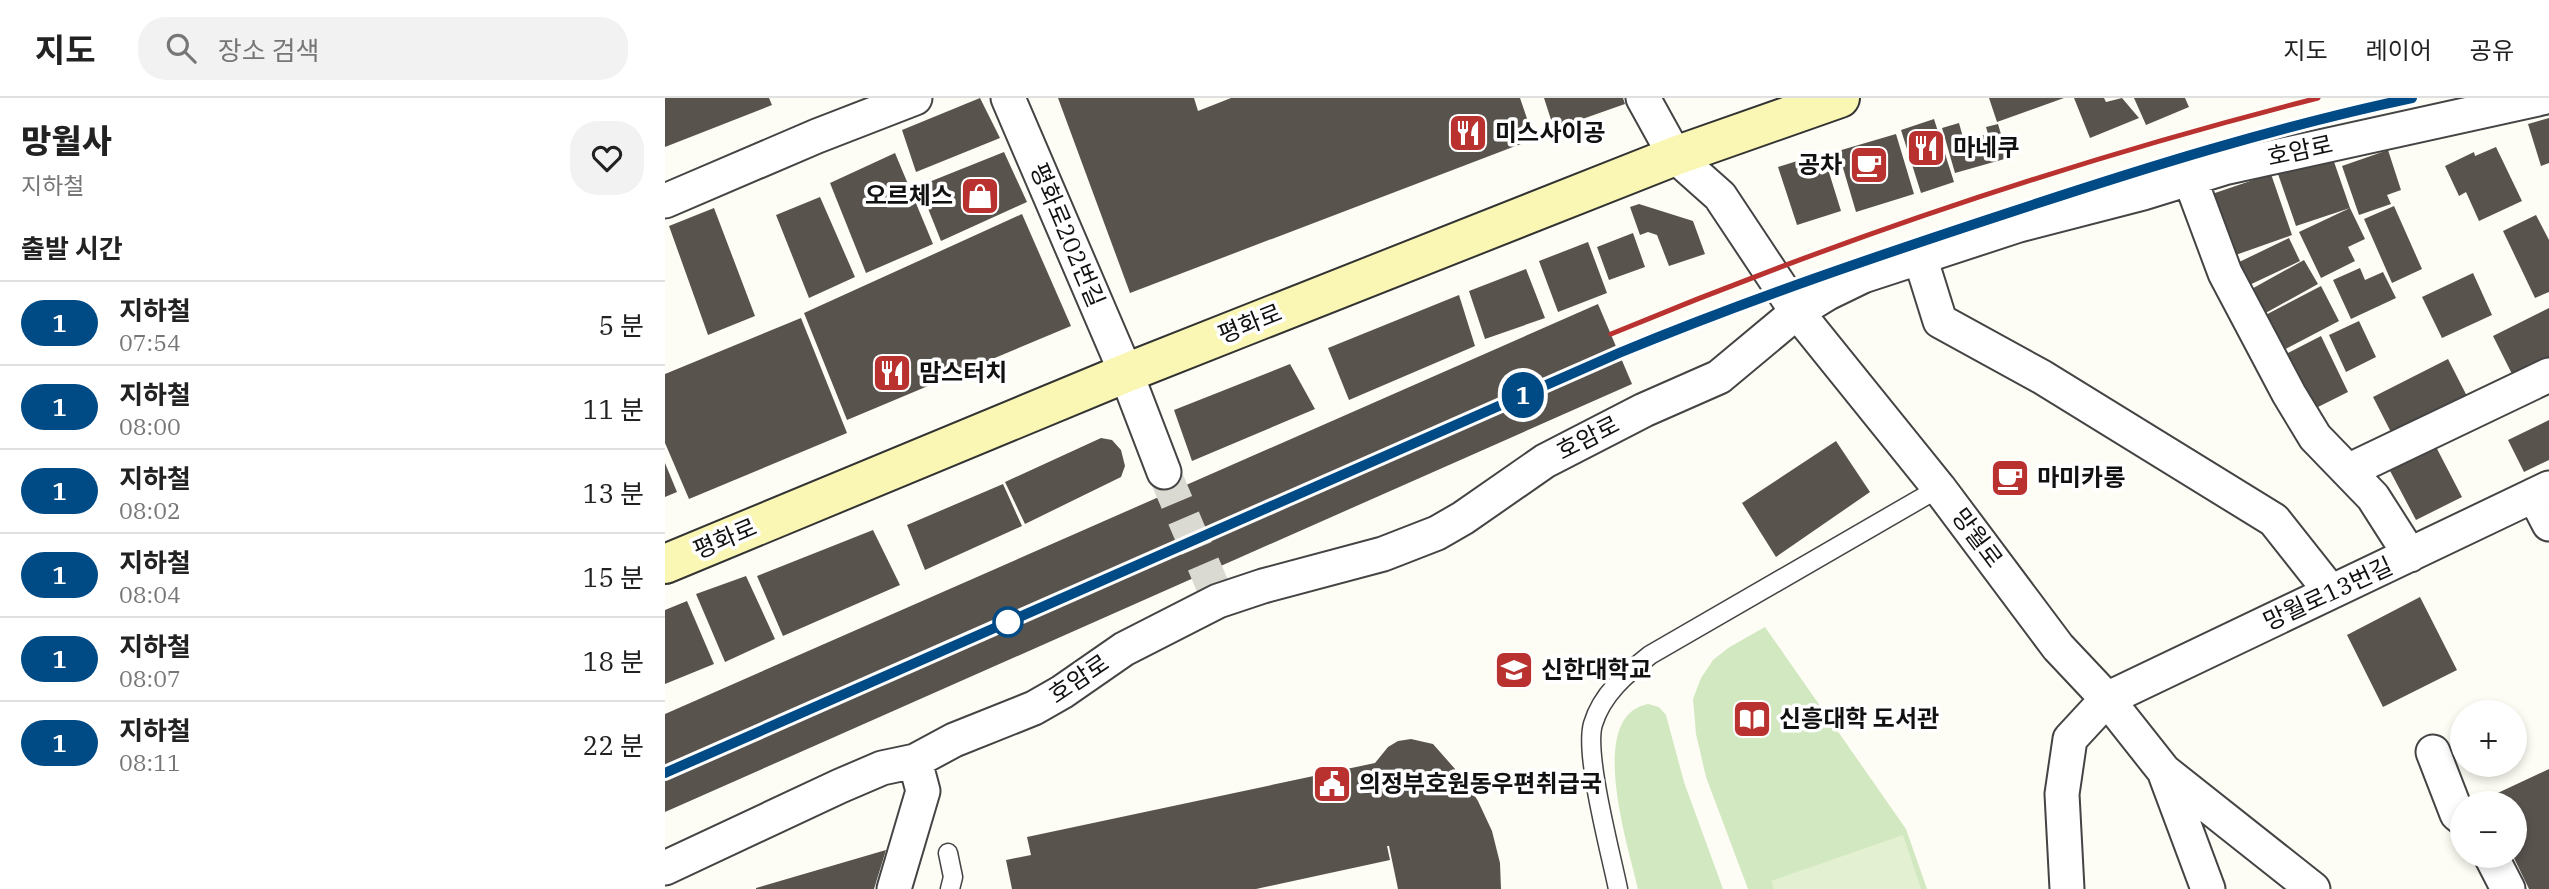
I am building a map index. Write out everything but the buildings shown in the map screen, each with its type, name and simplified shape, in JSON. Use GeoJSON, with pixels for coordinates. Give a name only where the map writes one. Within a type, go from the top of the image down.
{"type":"FeatureCollection","features":[{"type":"Feature","properties":{"kind":"main road","name":"평화로"},"geometry":{"type":"LineString","coordinates":[[665,564],[1126,373],[1675,156],[1840,98]]}},
{"type":"Feature","properties":{"kind":"street"},"geometry":{"type":"LineString","coordinates":[[665,201],[817,136],[915,98]]}},
{"type":"Feature","properties":{"kind":"street","name":"평화로202번길"},"geometry":{"type":"LineString","coordinates":[[1008,98],[1126,373],[1164,472]]}},
{"type":"Feature","properties":{"kind":"street","name":"망월로"},"geometry":{"type":"LineString","coordinates":[[1643,98],[1675,156],[1720,196],[1797,312],[1939,488],[2058,647],[2107,699],[2164,771],[2313,889]]}},
{"type":"Feature","properties":{"kind":"street","name":"호암로"},"geometry":{"type":"LineString","coordinates":[[665,868],[882,768],[915,761],[954,740],[1034,708],[1124,649],[1216,594],[1263,586],[1383,554],[1437,533],[1545,461],[1633,416],[1719,377],[1797,312],[1863,276],[2019,225],[2224,168],[2542,98]]}},
{"type":"Feature","properties":{"kind":"street"},"geometry":{"type":"LineString","coordinates":[[2190,179],[2225,273],[2269,358],[2315,437],[2373,497],[2410,555]]}},
{"type":"Feature","properties":{"kind":"street"},"geometry":{"type":"LineString","coordinates":[[1920,257],[1940,321],[2042,377],[2274,520],[2331,592]]}},
{"type":"Feature","properties":{"kind":"street"},"geometry":{"type":"LineString","coordinates":[[2348,471],[2549,375]]}},
{"type":"Feature","properties":{"kind":"street","name":"망월로13번길"},"geometry":{"type":"LineString","coordinates":[[2107,699],[2410,555],[2544,503]]}},
{"type":"Feature","properties":{"kind":"street"},"geometry":{"type":"LineString","coordinates":[[2067,889],[2062,794],[2070,739],[2107,699]]}},
{"type":"Feature","properties":{"kind":"street"},"geometry":{"type":"LineString","coordinates":[[2433,752],[2450,796]]}},
{"type":"Feature","properties":{"kind":"street"},"geometry":{"type":"LineString","coordinates":[[894,889],[923,791],[915,761]]}},
{"type":"Feature","properties":{"kind":"street"},"geometry":{"type":"LineString","coordinates":[[2164,771],[2208,889]]}},
{"type":"Feature","properties":{"kind":"street"},"geometry":{"type":"LineString","coordinates":[[2497,868],[2508,889]]}},
{"type":"Feature","properties":{"kind":"lane"},"geometry":{"type":"LineString","coordinates":[[1618,889],[1591,757],[1592,726],[1608,694],[1628,672],[1650,655],[1939,488]]}},
{"type":"Feature","properties":{"kind":"lane"},"geometry":{"type":"LineString","coordinates":[[948,853],[953,877],[950,889]]}},
{"type":"Feature","properties":{"kind":"green space"},"geometry":{"type":"Polygon","coordinates":[[[1765,627],[1906,829],[1927,889],[1748,889],[1706,777],[1696,734],[1693,699],[1701,678],[1713,660],[1765,627]]]}},
{"type":"Feature","properties":{"kind":"green space"},"geometry":{"type":"Polygon","coordinates":[[[1648,704],[1659,707],[1666,715],[1684,782],[1723,889],[1638,889],[1621,816],[1615,757],[1619,732],[1629,714],[1648,704]]]}},
{"type":"Feature","properties":{"kind":"green space"},"geometry":{"type":"Polygon","coordinates":[[[1903,835],[1921,889],[1774,889],[1771,881],[1903,835]]]}},
{"type":"Feature","properties":{"kind":"tunnel"},"geometry":{"type":"LineString","coordinates":[[1164,472],[1213,587]]}},
{"type":"Feature","properties":{"kind":"railway"},"geometry":{"type":"LineString","coordinates":[[1611,334],[1784,266],[1960,203],[2138,147],[2318,98]]}},
{"type":"Feature","properties":{"kind":"railway"},"geometry":{"type":"LineString","coordinates":[[1619,353],[1817,277],[2067,193],[2263,134],[2412,98]]}},
{"type":"Feature","properties":{"kind":"metro line","name":"1"},"geometry":{"type":"LineString","coordinates":[[665,773],[1619,353],[1721,311],[1862,260],[2108,180],[2353,110],[2412,98]]}},
{"type":"Feature","properties":{"kind":"place","name":"미스사이공"},"geometry":{"type":"Point","coordinates":[1468,133]}},
{"type":"Feature","properties":{"kind":"place","name":"마네쿠"},"geometry":{"type":"Point","coordinates":[1926,148]}},
{"type":"Feature","properties":{"kind":"place","name":"공차"},"geometry":{"type":"Point","coordinates":[1869,165]}},
{"type":"Feature","properties":{"kind":"place","name":"오르체스"},"geometry":{"type":"Point","coordinates":[980,196]}},
{"type":"Feature","properties":{"kind":"place","name":"맘스터치"},"geometry":{"type":"Point","coordinates":[892,373]}},
{"type":"Feature","properties":{"kind":"place","name":"마미카롱"},"geometry":{"type":"Point","coordinates":[2010,478]}},
{"type":"Feature","properties":{"kind":"place","name":"신한대학교"},"geometry":{"type":"Point","coordinates":[1514,670]}},
{"type":"Feature","properties":{"kind":"place","name":"신흥대학 도서관"},"geometry":{"type":"Point","coordinates":[1752,719]}},
{"type":"Feature","properties":{"kind":"place","name":"의정부호원동우편취급국"},"geometry":{"type":"Point","coordinates":[1332,784]}}]}
